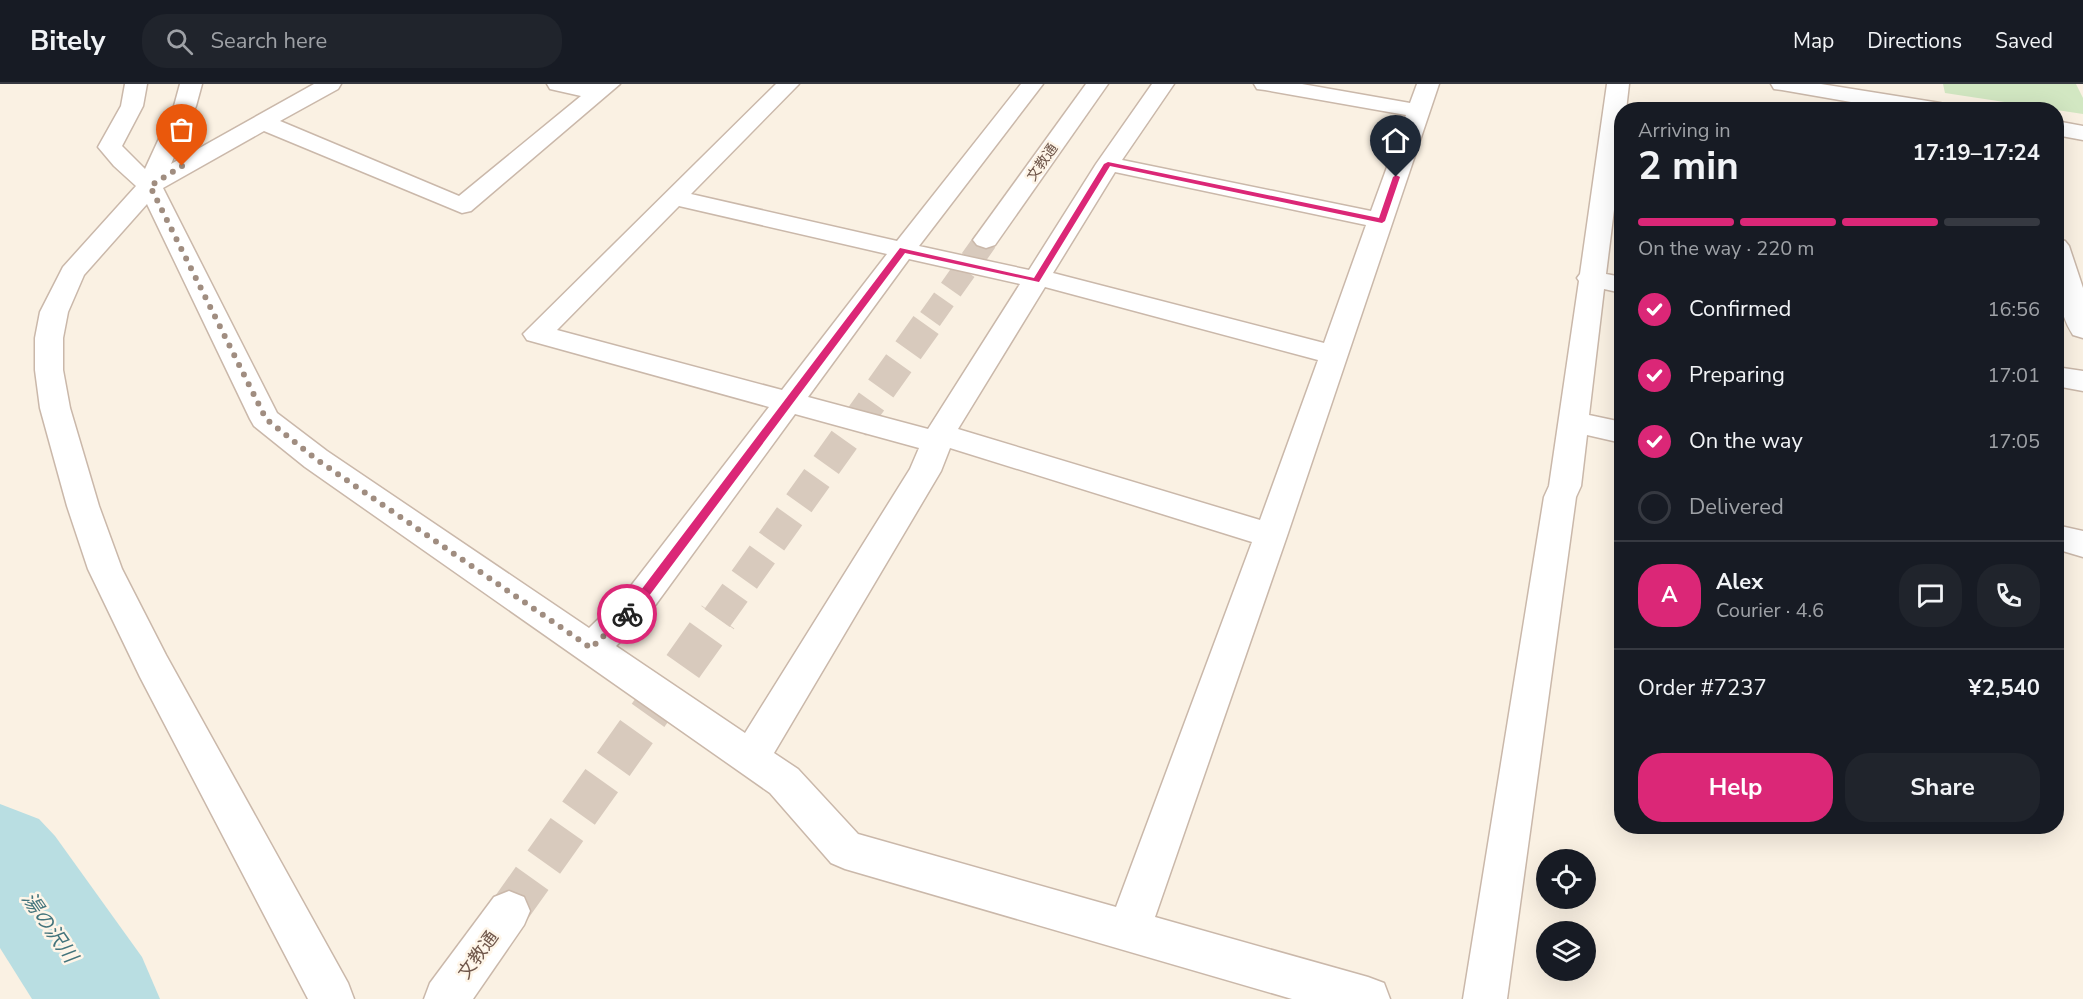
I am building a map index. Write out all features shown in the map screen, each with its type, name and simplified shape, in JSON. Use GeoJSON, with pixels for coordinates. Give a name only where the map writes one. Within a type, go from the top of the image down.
{"type":"FeatureCollection","features":[{"type":"Feature","properties":{"kind":"street"},"geometry":{"type":"LineString","coordinates":[[136,84],[132,106],[110,147],[150,186],[266,419],[316,459],[784,781],[845,850],[1368,999]]}},
{"type":"Feature","properties":{"kind":"street"},"geometry":{"type":"LineString","coordinates":[[191,84],[185,106],[150,186],[72,273],[54,312],[49,370],[55,408],[83,506],[105,569],[153,666],[332,999]]}},
{"type":"Feature","properties":{"kind":"street"},"geometry":{"type":"LineString","coordinates":[[150,186],[330,84]]}},
{"type":"Feature","properties":{"kind":"street"},"geometry":{"type":"LineString","coordinates":[[558,84],[603,88]]}},
{"type":"Feature","properties":{"kind":"street"},"geometry":{"type":"LineString","coordinates":[[788,84],[537,334],[789,402],[937,438],[1270,536]]}},
{"type":"Feature","properties":{"kind":"street"},"geometry":{"type":"LineString","coordinates":[[591,648],[639,601],[903,250],[1032,84]]}},
{"type":"Feature","properties":{"kind":"street","name":"文教通"},"geometry":{"type":"LineString","coordinates":[[987,240],[1097,84]]}},
{"type":"Feature","properties":{"kind":"street"},"geometry":{"type":"LineString","coordinates":[[750,758],[925,471],[932,458],[937,438],[1108,164],[1162,84]]}},
{"type":"Feature","properties":{"kind":"street"},"geometry":{"type":"LineString","coordinates":[[1128,932],[1382,221],[1423,97],[1265,84]]}},
{"type":"Feature","properties":{"kind":"street"},"geometry":{"type":"LineString","coordinates":[[1617,102],[1618,84]]}},
{"type":"Feature","properties":{"kind":"street"},"geometry":{"type":"LineString","coordinates":[[1782,84],[1891,102]]}},
{"type":"Feature","properties":{"kind":"street"},"geometry":{"type":"LineString","coordinates":[[263,122],[462,206],[603,88]]}},
{"type":"Feature","properties":{"kind":"street"},"geometry":{"type":"LineString","coordinates":[[2064,129],[2083,132]]}},
{"type":"Feature","properties":{"kind":"street"},"geometry":{"type":"LineString","coordinates":[[1485,999],[1573,422],[1590,278],[1614,159]]}},
{"type":"Feature","properties":{"kind":"street"},"geometry":{"type":"LineString","coordinates":[[1108,164],[1382,221]]}},
{"type":"Feature","properties":{"kind":"street"},"geometry":{"type":"LineString","coordinates":[[675,198],[1037,279],[1333,355]]}},
{"type":"Feature","properties":{"kind":"street"},"geometry":{"type":"LineString","coordinates":[[2064,269],[2082,320]]}},
{"type":"Feature","properties":{"kind":"street"},"geometry":{"type":"LineString","coordinates":[[1590,278],[1614,283]]}},
{"type":"Feature","properties":{"kind":"street"},"geometry":{"type":"LineString","coordinates":[[2064,377],[2083,381]]}},
{"type":"Feature","properties":{"kind":"street"},"geometry":{"type":"LineString","coordinates":[[1573,422],[1614,431]]}},
{"type":"Feature","properties":{"kind":"street"},"geometry":{"type":"LineString","coordinates":[[2064,539],[2083,544]]}},
{"type":"Feature","properties":{"kind":"street","name":"文教通"},"geometry":{"type":"LineString","coordinates":[[446,999],[509,911]]}},
{"type":"Feature","properties":{"kind":"green space"},"geometry":{"type":"Polygon","coordinates":[[[1943,84],[2076,84],[2083,98],[2083,114],[2064,111],[2064,102],[2004,102],[1945,93],[1943,84]]]}},
{"type":"Feature","properties":{"kind":"waterway","name":"湯の沢川"},"geometry":{"type":"LineString","coordinates":[[0,855],[16,873],[100,999]]}},
{"type":"Feature","properties":{"kind":"tunnel"},"geometry":{"type":"LineString","coordinates":[[930,319],[986,240]]}},
{"type":"Feature","properties":{"kind":"tunnel"},"geometry":{"type":"LineString","coordinates":[[717,618],[931,318]]}},
{"type":"Feature","properties":{"kind":"tunnel"},"geometry":{"type":"LineString","coordinates":[[509,911],[718,617]]}},
{"type":"Feature","properties":{"kind":"way so far"},"geometry":{"type":"LineString","coordinates":[[182,166],[150,186],[266,419],[316,459],[591,648],[627,614]]}},
{"type":"Feature","properties":{"kind":"route"},"geometry":{"type":"LineString","coordinates":[[627,614],[903,250],[1036,280],[1108,164],[1382,221],[1396,177]]}}]}
